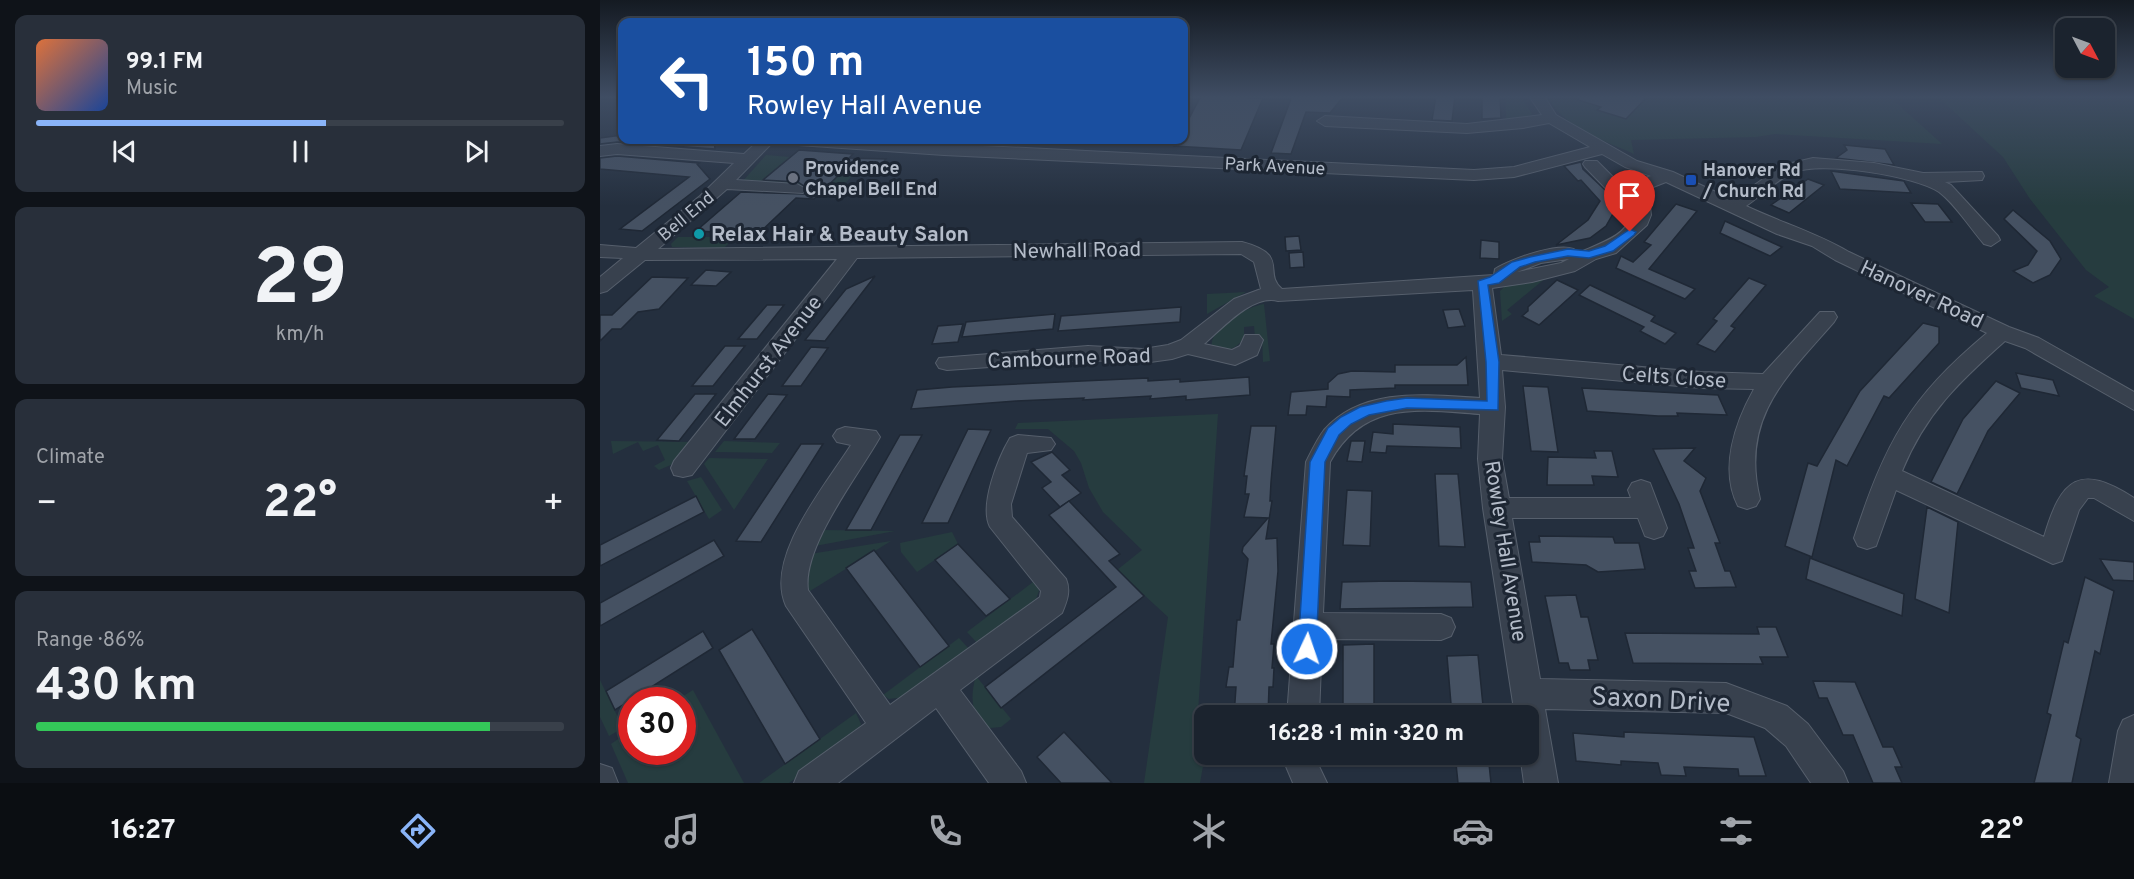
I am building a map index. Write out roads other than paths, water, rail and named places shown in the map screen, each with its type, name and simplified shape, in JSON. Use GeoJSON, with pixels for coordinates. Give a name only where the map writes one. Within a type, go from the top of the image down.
{"type":"FeatureCollection","features":[{"type":"Feature","properties":{"kind":"street","name":"Hanover Road"},"geometry":{"type":"LineString","coordinates":[[1576,133],[1639,168],[1667,176],[1783,230],[1813,248],[1842,256],[2002,332],[2052,363],[2102,384],[2134,402]]}},
{"type":"Feature","properties":{"kind":"street","name":"Bell End"},"geometry":{"type":"LineString","coordinates":[[600,287],[723,184],[763,144]]}},
{"type":"Feature","properties":{"kind":"street","name":"Park Avenue"},"geometry":{"type":"LineString","coordinates":[[856,144],[1474,175],[1514,171],[1605,148]]}},
{"type":"Feature","properties":{"kind":"street"},"geometry":{"type":"LineString","coordinates":[[600,151],[617,149],[748,159]]}},
{"type":"Feature","properties":{"kind":"street"},"geometry":{"type":"LineString","coordinates":[[1591,164],[1622,195],[1639,194]]}},
{"type":"Feature","properties":{"kind":"street"},"geometry":{"type":"LineString","coordinates":[[1734,207],[1790,168],[1800,165],[1833,164],[1864,167],[1923,178],[1976,176]]}},
{"type":"Feature","properties":{"kind":"street"},"geometry":{"type":"LineString","coordinates":[[1614,165],[1639,194]]}},
{"type":"Feature","properties":{"kind":"street"},"geometry":{"type":"LineString","coordinates":[[1273,292],[1278,296],[1488,282],[1568,267],[1621,241],[1638,225],[1642,216],[1639,194],[1642,185],[1667,176]]}},
{"type":"Feature","properties":{"kind":"street"},"geometry":{"type":"LineString","coordinates":[[1923,178],[1945,189],[1991,240]]}},
{"type":"Feature","properties":{"kind":"street"},"geometry":{"type":"LineString","coordinates":[[723,184],[796,189]]}},
{"type":"Feature","properties":{"kind":"street","name":"Newhall Road"},"geometry":{"type":"LineString","coordinates":[[600,250],[641,254],[1242,248],[1259,253],[1265,260],[1268,285],[1273,292]]}},
{"type":"Feature","properties":{"kind":"street","name":"Elmhurst Avenue"},"geometry":{"type":"LineString","coordinates":[[683,468],[852,252]]}},
{"type":"Feature","properties":{"kind":"street","name":"Rowley Hall Avenue"},"geometry":{"type":"LineString","coordinates":[[1488,282],[1494,407],[1490,459],[1540,783]]}},
{"type":"Feature","properties":{"kind":"street","name":"Cambourne Road"},"geometry":{"type":"LineString","coordinates":[[947,363],[1088,353],[1143,356],[1172,352],[1189,345],[1241,303],[1273,292]]}},
{"type":"Feature","properties":{"kind":"street"},"geometry":{"type":"LineString","coordinates":[[1747,499],[1743,484],[1741,453],[1757,402],[1769,382],[1827,317]]}},
{"type":"Feature","properties":{"kind":"street"},"geometry":{"type":"LineString","coordinates":[[1867,538],[1887,475],[1903,439],[1921,410],[1945,382],[2002,332]]}},
{"type":"Feature","properties":{"kind":"street"},"geometry":{"type":"LineString","coordinates":[[1189,345],[1211,354],[1235,358],[1249,350],[1252,340]]}},
{"type":"Feature","properties":{"kind":"street","name":"Celts Close"},"geometry":{"type":"LineString","coordinates":[[1492,362],[1701,380],[1769,382]]}},
{"type":"Feature","properties":{"kind":"street"},"geometry":{"type":"LineString","coordinates":[[1304,705],[1318,462],[1334,432],[1346,420],[1365,411],[1386,406],[1407,403],[1494,407]]}},
{"type":"Feature","properties":{"kind":"street"},"geometry":{"type":"LineString","coordinates":[[845,436],[868,437],[801,547],[794,569],[793,587],[796,597],[887,727]]}},
{"type":"Feature","properties":{"kind":"street"},"geometry":{"type":"LineString","coordinates":[[811,783],[1052,604],[1056,595],[1056,588],[1052,580],[999,520],[998,504],[1018,444],[1043,444]]}},
{"type":"Feature","properties":{"kind":"street"},"geometry":{"type":"LineString","coordinates":[[1887,475],[2053,553],[2071,496],[2084,488],[2096,488],[2134,511]]}},
{"type":"Feature","properties":{"kind":"street"},"geometry":{"type":"LineString","coordinates":[[1496,508],[1647,509]]}},
{"type":"Feature","properties":{"kind":"street"},"geometry":{"type":"LineString","coordinates":[[1308,626],[1441,627]]}},
{"type":"Feature","properties":{"kind":"street"},"geometry":{"type":"LineString","coordinates":[[940,688],[1009,783]]}},
{"type":"Feature","properties":{"kind":"street","name":"Saxon Drive"},"geometry":{"type":"LineString","coordinates":[[1528,694],[1726,698],[1776,717],[1797,735],[1832,783]]}},
{"type":"Feature","properties":{"kind":"street"},"geometry":{"type":"LineString","coordinates":[[2126,783],[2134,731]]}},
{"type":"Feature","properties":{"kind":"street"},"geometry":{"type":"LineString","coordinates":[[1301,765],[1310,783]]}},
{"type":"Feature","properties":{"kind":"place","name":"Providence Chapel Bell End"},"geometry":{"type":"Point","coordinates":[793,178]}},
{"type":"Feature","properties":{"kind":"place","name":"Hanover Rd / Church Rd"},"geometry":{"type":"Point","coordinates":[1691,180]}},
{"type":"Feature","properties":{"kind":"place","name":"Relax Hair & Beauty Salon"},"geometry":{"type":"Point","coordinates":[699,234]}}]}
